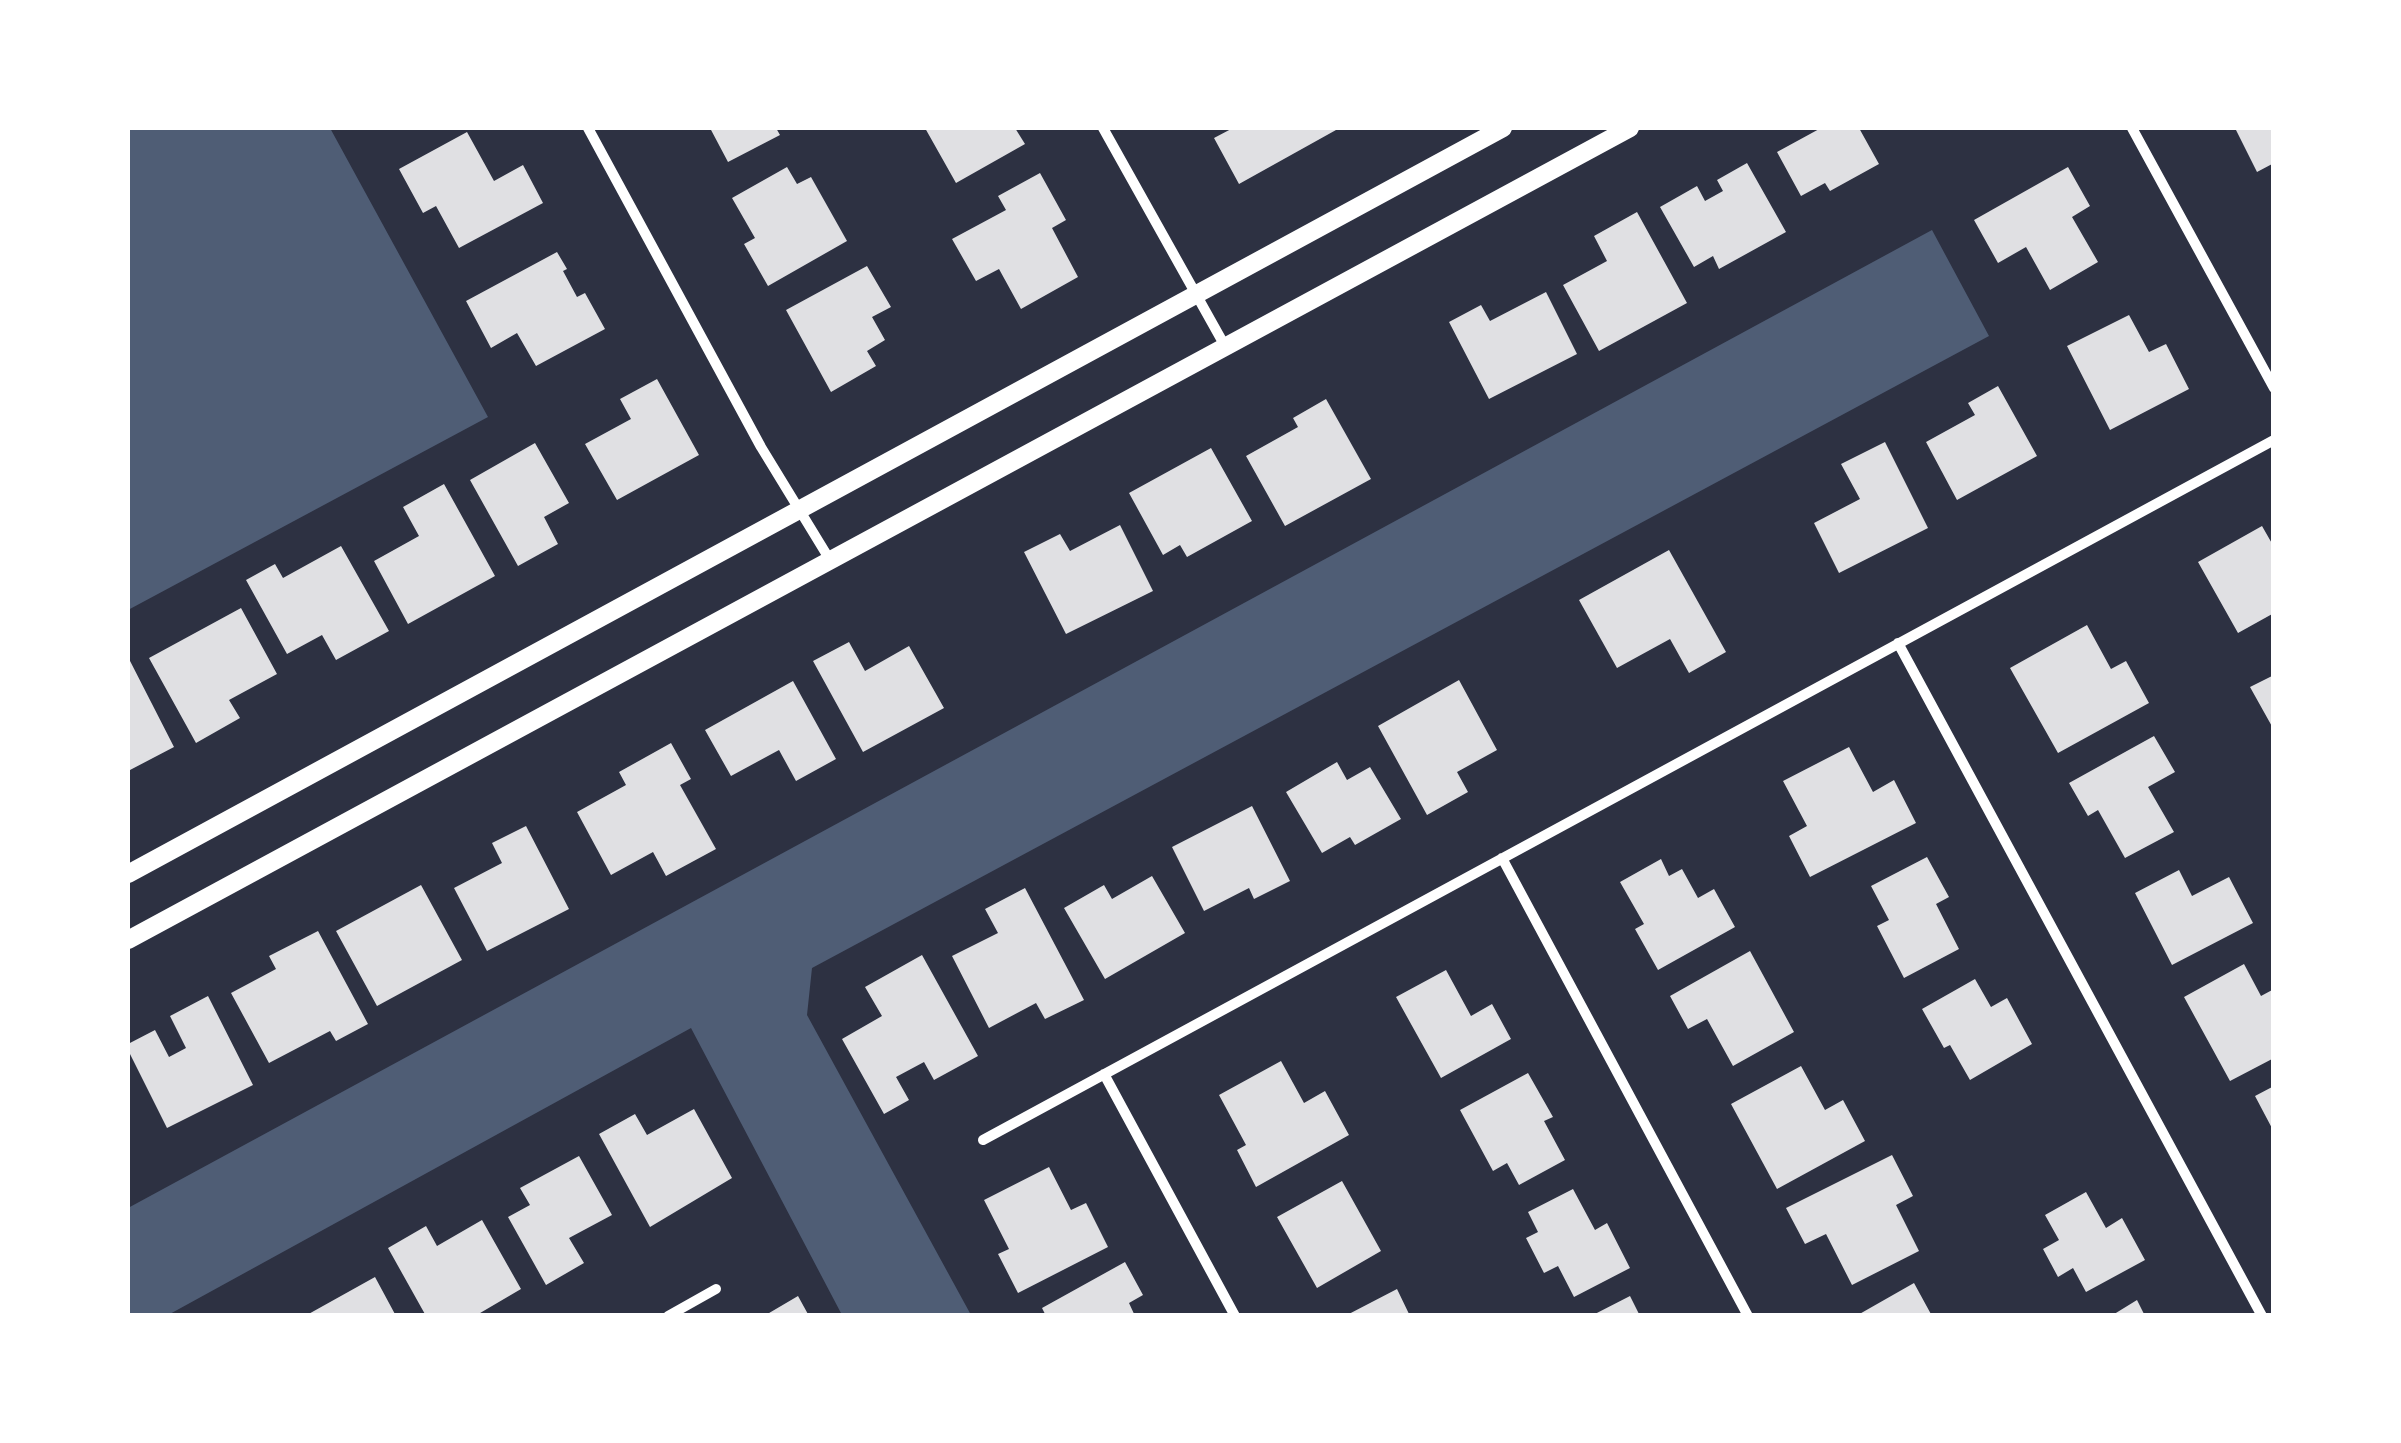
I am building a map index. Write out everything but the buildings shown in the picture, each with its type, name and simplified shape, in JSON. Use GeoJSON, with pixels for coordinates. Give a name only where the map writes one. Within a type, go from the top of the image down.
{"type":"FeatureCollection","features":[{"type":"Feature","properties":{"kind":"street"},"geometry":{"type":"LineString","coordinates":[[588,128],[797,510],[830,560]]}},
{"type":"Feature","properties":{"kind":"street"},"geometry":{"type":"LineString","coordinates":[[1104,128],[1225,346]]}},
{"type":"Feature","properties":{"kind":"street"},"geometry":{"type":"LineString","coordinates":[[128,874],[1503,128]]}},
{"type":"Feature","properties":{"kind":"street"},"geometry":{"type":"LineString","coordinates":[[128,940],[1627,128]]}},
{"type":"Feature","properties":{"kind":"street"},"geometry":{"type":"LineString","coordinates":[[2132,128],[2274,388]]}},
{"type":"Feature","properties":{"kind":"street"},"geometry":{"type":"LineString","coordinates":[[983,1140],[2274,440]]}},
{"type":"Feature","properties":{"kind":"street"},"geometry":{"type":"LineString","coordinates":[[1898,643],[2262,1316]]}},
{"type":"Feature","properties":{"kind":"street"},"geometry":{"type":"LineString","coordinates":[[1502,858],[1748,1316]]}},
{"type":"Feature","properties":{"kind":"street"},"geometry":{"type":"LineString","coordinates":[[1104,1074],[1235,1316]]}},
{"type":"Feature","properties":{"kind":"street"},"geometry":{"type":"LineString","coordinates":[[668,1316],[716,1289]]}},
{"type":"Feature","properties":{"kind":"water"},"geometry":{"type":"Polygon","coordinates":[[[128,128],[330,128],[488,417],[128,610],[128,128]]]}},
{"type":"Feature","properties":{"kind":"water"},"geometry":{"type":"Polygon","coordinates":[[[1932,230],[1989,336],[812,968],[807,1015],[971,1315],[842,1315],[691,1028],[168,1315],[128,1315],[128,1208],[1932,230]]]}}]}
